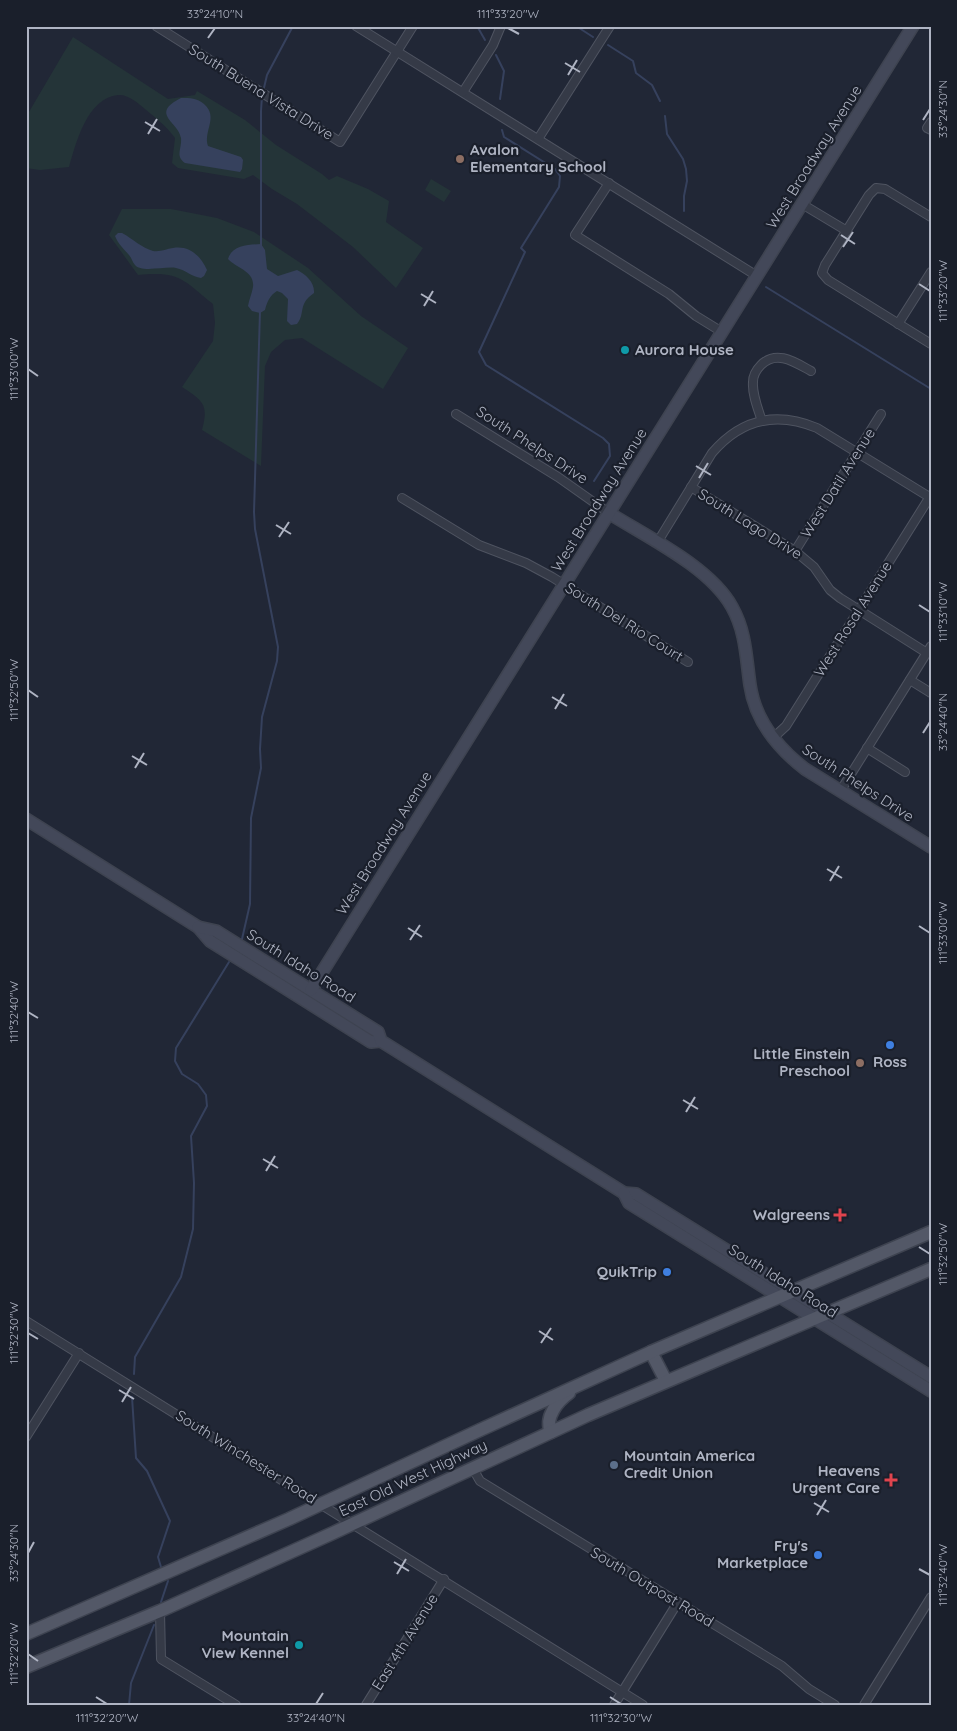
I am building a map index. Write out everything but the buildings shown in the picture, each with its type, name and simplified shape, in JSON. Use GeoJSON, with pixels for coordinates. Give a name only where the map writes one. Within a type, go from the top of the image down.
{"type":"FeatureCollection","features":[{"type":"Feature","properties":{"kind":"main road","name":"West Broadway Avenue"},"geometry":{"type":"LineString","coordinates":[[310,990],[913,26]]}},
{"type":"Feature","properties":{"kind":"main road","name":"South Phelps Drive"},"geometry":{"type":"LineString","coordinates":[[609,513],[702,572],[715,584],[732,606],[745,640],[750,686],[756,709],[773,738],[789,756],[805,769],[931,847]]}},
{"type":"Feature","properties":{"kind":"main road","name":"South Idaho Road"},"geometry":{"type":"LineString","coordinates":[[26,820],[198,927],[216,931],[237,951],[371,1042],[381,1041],[624,1193],[636,1194],[931,1378]]}},
{"type":"Feature","properties":{"kind":"main road","name":"South Idaho Road"},"geometry":{"type":"LineString","coordinates":[[237,951],[310,990],[378,1032],[381,1041]]}},
{"type":"Feature","properties":{"kind":"main road","name":"South Idaho Road"},"geometry":{"type":"LineString","coordinates":[[624,1193],[629,1203],[931,1391]]}},
{"type":"Feature","properties":{"kind":"main road","name":"East Old West Highway"},"geometry":{"type":"LineString","coordinates":[[26,1634],[321,1505],[651,1352],[781,1298],[931,1232]]}},
{"type":"Feature","properties":{"kind":"main road","name":"East Old West Highway"},"geometry":{"type":"LineString","coordinates":[[26,1667],[160,1611],[353,1524],[472,1467],[666,1381],[931,1269]]}},
{"type":"Feature","properties":{"kind":"main road"},"geometry":{"type":"LineString","coordinates":[[651,1352],[666,1381]]}},
{"type":"Feature","properties":{"kind":"main road"},"geometry":{"type":"LineString","coordinates":[[551,1432],[548,1426],[549,1421],[557,1404],[561,1399],[586,1382]]}},
{"type":"Feature","properties":{"kind":"street","name":"South Buena Vista Drive"},"geometry":{"type":"LineString","coordinates":[[156,26],[340,142],[397,52]]}},
{"type":"Feature","properties":{"kind":"street"},"geometry":{"type":"LineString","coordinates":[[356,26],[757,276]]}},
{"type":"Feature","properties":{"kind":"street"},"geometry":{"type":"LineString","coordinates":[[397,52],[413,26]]}},
{"type":"Feature","properties":{"kind":"street"},"geometry":{"type":"LineString","coordinates":[[462,92],[493,45],[501,26]]}},
{"type":"Feature","properties":{"kind":"street"},"geometry":{"type":"LineString","coordinates":[[538,140],[610,26]]}},
{"type":"Feature","properties":{"kind":"street"},"geometry":{"type":"LineString","coordinates":[[608,183],[575,235],[669,294],[696,316],[722,332]]}},
{"type":"Feature","properties":{"kind":"street"},"geometry":{"type":"LineString","coordinates":[[931,217],[885,189],[876,188],[869,195],[825,265],[822,273],[828,280],[931,344]]}},
{"type":"Feature","properties":{"kind":"street"},"geometry":{"type":"LineString","coordinates":[[802,204],[847,231]]}},
{"type":"Feature","properties":{"kind":"street"},"geometry":{"type":"LineString","coordinates":[[898,324],[931,272]]}},
{"type":"Feature","properties":{"kind":"street"},"geometry":{"type":"LineString","coordinates":[[762,421],[753,388],[754,374],[758,367],[764,361],[782,357],[811,371]]}},
{"type":"Feature","properties":{"kind":"street","name":"South Phelps Drive"},"geometry":{"type":"LineString","coordinates":[[456,414],[558,477],[609,513]]}},
{"type":"Feature","properties":{"kind":"street","name":"West Datil Avenue"},"geometry":{"type":"LineString","coordinates":[[795,551],[881,414]]}},
{"type":"Feature","properties":{"kind":"street"},"geometry":{"type":"LineString","coordinates":[[657,543],[712,453],[722,441],[748,424],[762,421],[788,419],[803,422],[817,428],[930,497]]}},
{"type":"Feature","properties":{"kind":"street","name":"South Lago Drive"},"geometry":{"type":"LineString","coordinates":[[691,487],[795,551],[814,567],[830,590],[858,610],[929,650]]}},
{"type":"Feature","properties":{"kind":"street","name":"West Rosal Avenue"},"geometry":{"type":"LineString","coordinates":[[773,738],[786,726],[930,497]]}},
{"type":"Feature","properties":{"kind":"street","name":"South Del Rio Court"},"geometry":{"type":"LineString","coordinates":[[402,498],[479,545],[526,562],[688,662]]}},
{"type":"Feature","properties":{"kind":"street"},"geometry":{"type":"LineString","coordinates":[[841,790],[929,650]]}},
{"type":"Feature","properties":{"kind":"street"},"geometry":{"type":"LineString","coordinates":[[910,680],[931,693]]}},
{"type":"Feature","properties":{"kind":"street"},"geometry":{"type":"LineString","coordinates":[[867,748],[905,772]]}},
{"type":"Feature","properties":{"kind":"street","name":"South Winchester Road"},"geometry":{"type":"LineString","coordinates":[[26,1321],[644,1705]]}},
{"type":"Feature","properties":{"kind":"street"},"geometry":{"type":"LineString","coordinates":[[26,1437],[79,1353]]}},
{"type":"Feature","properties":{"kind":"street","name":"South Outpost Road"},"geometry":{"type":"LineString","coordinates":[[472,1467],[480,1481],[782,1666],[809,1689],[835,1705]]}},
{"type":"Feature","properties":{"kind":"street","name":"East 4th Avenue"},"geometry":{"type":"LineString","coordinates":[[366,1705],[444,1580]]}},
{"type":"Feature","properties":{"kind":"street"},"geometry":{"type":"LineString","coordinates":[[864,1705],[931,1597]]}},
{"type":"Feature","properties":{"kind":"street"},"geometry":{"type":"LineString","coordinates":[[614,1705],[678,1602]]}},
{"type":"Feature","properties":{"kind":"street"},"geometry":{"type":"LineString","coordinates":[[160,1611],[161,1659],[236,1705]]}},
{"type":"Feature","properties":{"kind":"shaded area"},"geometry":{"type":"Polygon","coordinates":[[[73,37],[168,99],[195,95],[197,91],[245,120],[276,145],[329,180],[337,176],[368,189],[389,201],[386,222],[423,248],[396,288],[353,247],[297,204],[253,175],[244,179],[178,168],[172,163],[175,138],[165,126],[129,97],[118,95],[107,98],[98,104],[84,123],[69,167],[40,170],[26,168],[26,117],[73,37]]]}},
{"type":"Feature","properties":{"kind":"shaded area"},"geometry":{"type":"Polygon","coordinates":[[[431,179],[451,191],[444,202],[425,190],[431,179]]]}},
{"type":"Feature","properties":{"kind":"shaded area"},"geometry":{"type":"Polygon","coordinates":[[[122,209],[171,209],[217,218],[254,232],[308,268],[361,316],[408,348],[383,389],[302,338],[285,340],[271,352],[265,366],[261,466],[202,430],[205,414],[202,404],[195,396],[182,387],[213,341],[215,323],[213,304],[180,279],[163,274],[138,275],[109,235],[122,209]]]}},
{"type":"Feature","properties":{"kind":"water"},"geometry":{"type":"Polygon","coordinates":[[[181,98],[199,101],[208,109],[211,119],[207,135],[208,146],[241,157],[243,160],[240,172],[185,163],[180,158],[181,138],[166,113],[172,104],[181,98]]]}},
{"type":"Feature","properties":{"kind":"water"},"geometry":{"type":"Polygon","coordinates":[[[118,233],[122,233],[141,246],[153,251],[173,248],[189,250],[198,256],[207,270],[201,278],[176,268],[143,269],[138,267],[118,242],[115,236],[118,233]]]}},
{"type":"Feature","properties":{"kind":"water"},"geometry":{"type":"Polygon","coordinates":[[[261,244],[265,250],[267,269],[278,276],[297,270],[307,276],[313,286],[314,293],[305,301],[300,320],[297,324],[291,325],[287,321],[288,299],[277,291],[269,299],[265,310],[260,313],[252,311],[248,306],[253,287],[251,277],[228,259],[230,254],[237,248],[261,244]]]}},
{"type":"Feature","properties":{"kind":"waterway"},"geometry":{"type":"LineString","coordinates":[[263,92],[267,75],[293,26]]}},
{"type":"Feature","properties":{"kind":"waterway"},"geometry":{"type":"LineString","coordinates":[[477,26],[485,40]]}},
{"type":"Feature","properties":{"kind":"waterway"},"geometry":{"type":"LineString","coordinates":[[576,26],[593,37]]}},
{"type":"Feature","properties":{"kind":"waterway"},"geometry":{"type":"LineString","coordinates":[[608,45],[633,61],[636,73],[652,85],[660,101]]}},
{"type":"Feature","properties":{"kind":"waterway"},"geometry":{"type":"LineString","coordinates":[[496,55],[504,71],[500,99]]}},
{"type":"Feature","properties":{"kind":"waterway"},"geometry":{"type":"LineString","coordinates":[[261,247],[262,96]]}},
{"type":"Feature","properties":{"kind":"waterway"},"geometry":{"type":"LineString","coordinates":[[665,116],[667,134],[683,159],[686,169],[687,181],[684,211]]}},
{"type":"Feature","properties":{"kind":"waterway"},"geometry":{"type":"LineString","coordinates":[[502,130],[504,137],[555,169],[560,176],[559,187],[521,248],[525,252],[479,352],[486,365],[603,438],[609,444],[610,456],[594,481]]}},
{"type":"Feature","properties":{"kind":"waterway"},"geometry":{"type":"LineString","coordinates":[[766,287],[931,389]]}},
{"type":"Feature","properties":{"kind":"waterway"},"geometry":{"type":"LineString","coordinates":[[242,939],[250,904],[251,818],[261,768],[262,717],[277,661],[278,647],[255,529],[254,512],[260,311]]}},
{"type":"Feature","properties":{"kind":"waterway"},"geometry":{"type":"LineString","coordinates":[[134,1374],[135,1357],[181,1277],[193,1229],[194,1183],[191,1136],[207,1106],[206,1095],[198,1084],[182,1074],[175,1061],[176,1048],[229,962]]}},
{"type":"Feature","properties":{"kind":"waterway"},"geometry":{"type":"LineString","coordinates":[[132,1397],[136,1458],[147,1471],[170,1521],[158,1557],[161,1567]]}},
{"type":"Feature","properties":{"kind":"waterway"},"geometry":{"type":"LineString","coordinates":[[161,1602],[168,1581]]}},
{"type":"Feature","properties":{"kind":"waterway"},"geometry":{"type":"LineString","coordinates":[[129,1705],[131,1683],[154,1625]]}},
{"type":"Feature","properties":{"kind":"place","name":"Avalon Elementary School"},"geometry":{"type":"Point","coordinates":[460,159]}},
{"type":"Feature","properties":{"kind":"place","name":"Aurora House"},"geometry":{"type":"Point","coordinates":[625,350]}},
{"type":"Feature","properties":{"kind":"place","name":"Ross"},"geometry":{"type":"Point","coordinates":[890,1045]}},
{"type":"Feature","properties":{"kind":"place","name":"Little Einstein Preschool"},"geometry":{"type":"Point","coordinates":[860,1063]}},
{"type":"Feature","properties":{"kind":"place","name":"Walgreens"},"geometry":{"type":"Point","coordinates":[840,1215]}},
{"type":"Feature","properties":{"kind":"place","name":"QuikTrip"},"geometry":{"type":"Point","coordinates":[667,1272]}},
{"type":"Feature","properties":{"kind":"place","name":"Mountain America Credit Union"},"geometry":{"type":"Point","coordinates":[614,1465]}},
{"type":"Feature","properties":{"kind":"place","name":"Heavens Urgent Care"},"geometry":{"type":"Point","coordinates":[891,1480]}},
{"type":"Feature","properties":{"kind":"place","name":"Fry's Marketplace"},"geometry":{"type":"Point","coordinates":[818,1555]}},
{"type":"Feature","properties":{"kind":"place","name":"Mountain View Kennel"},"geometry":{"type":"Point","coordinates":[299,1645]}}]}
